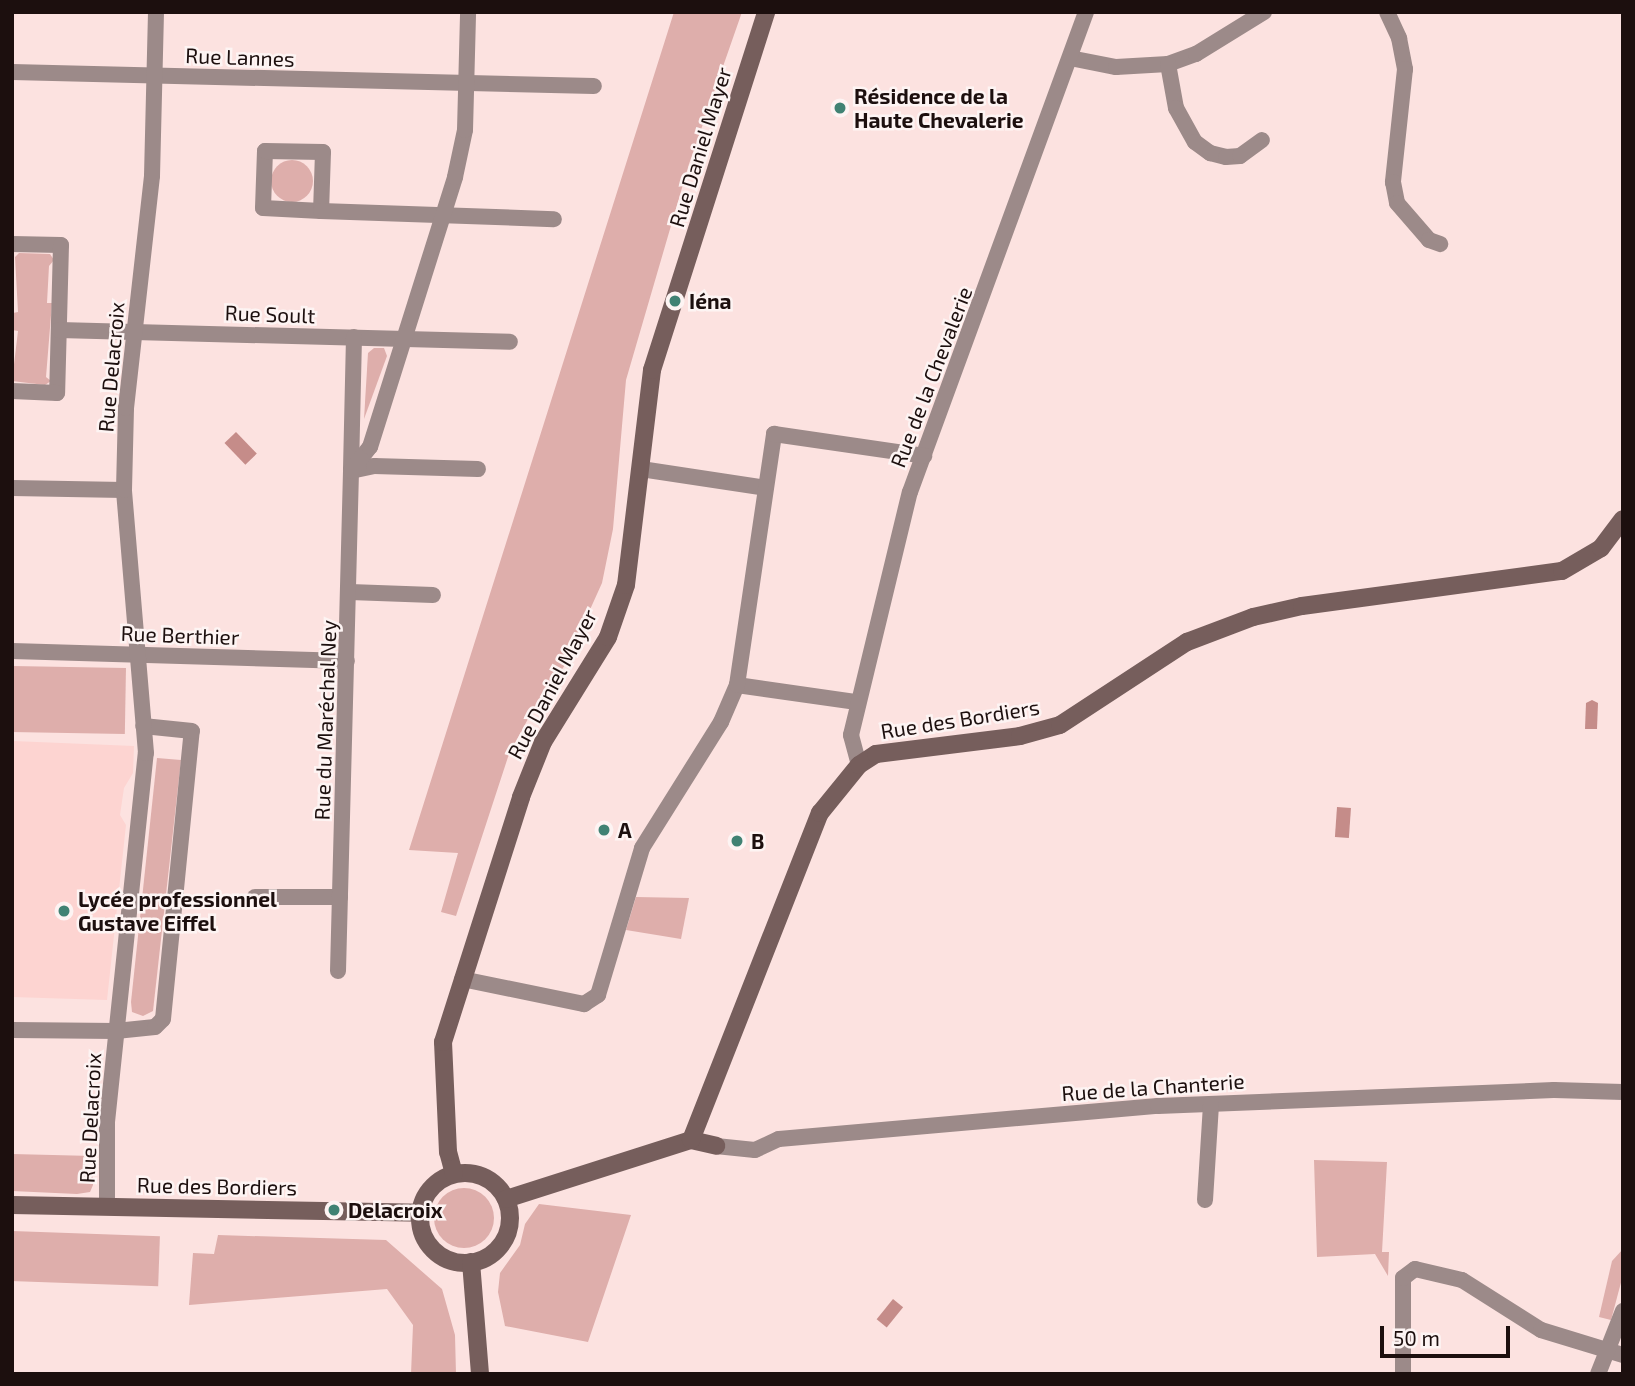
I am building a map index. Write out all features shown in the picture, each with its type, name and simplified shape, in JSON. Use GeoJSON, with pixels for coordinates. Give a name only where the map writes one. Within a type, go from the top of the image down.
{"type":"FeatureCollection","features":[{"type":"Feature","properties":{"kind":"street","name":"Rue Delacroix"},"geometry":{"type":"LineString","coordinates":[[107,1208],[107,1122],[146,753],[124,490],[135,331],[152,176],[156,12]]}},
{"type":"Feature","properties":{"kind":"street"},"geometry":{"type":"LineString","coordinates":[[351,471],[370,447],[442,219],[465,130],[468,12]]}},
{"type":"Feature","properties":{"kind":"street","name":"Rue Daniel Mayer"},"geometry":{"type":"LineString","coordinates":[[454,1174],[448,1152],[441,1060],[462,979],[543,742],[608,637],[626,584],[652,370],[766,12]]}},
{"type":"Feature","properties":{"kind":"street","name":"Rue de la Chevalerie"},"geometry":{"type":"LineString","coordinates":[[859,765],[851,735],[857,702],[910,492],[1086,12]]}},
{"type":"Feature","properties":{"kind":"street"},"geometry":{"type":"LineString","coordinates":[[1070,58],[1116,67],[1168,64],[1196,54],[1264,12]]}},
{"type":"Feature","properties":{"kind":"street"},"geometry":{"type":"LineString","coordinates":[[1387,12],[1399,38],[1405,69],[1393,182],[1397,203],[1429,240],[1440,244]]}},
{"type":"Feature","properties":{"kind":"street"},"geometry":{"type":"LineString","coordinates":[[1168,64],[1176,108],[1195,142],[1210,153],[1226,157],[1240,156],[1262,140]]}},
{"type":"Feature","properties":{"kind":"street","name":"Rue Lannes"},"geometry":{"type":"LineString","coordinates":[[12,72],[594,86]]}},
{"type":"Feature","properties":{"kind":"street"},"geometry":{"type":"LineString","coordinates":[[321,211],[323,152],[265,151],[263,208],[442,219],[554,219]]}},
{"type":"Feature","properties":{"kind":"street"},"geometry":{"type":"LineString","coordinates":[[12,244],[61,245],[57,393],[12,391]]}},
{"type":"Feature","properties":{"kind":"street","name":"Rue Soult"},"geometry":{"type":"LineString","coordinates":[[59,330],[510,342]]}},
{"type":"Feature","properties":{"kind":"street","name":"Rue du Maréchal Ney"},"geometry":{"type":"LineString","coordinates":[[338,971],[350,592],[354,337]]}},
{"type":"Feature","properties":{"kind":"street"},"geometry":{"type":"LineString","coordinates":[[462,979],[574,1002],[594,999],[642,848],[721,722],[737,685],[774,434],[924,456]]}},
{"type":"Feature","properties":{"kind":"street"},"geometry":{"type":"LineString","coordinates":[[351,471],[374,466],[478,469]]}},
{"type":"Feature","properties":{"kind":"street"},"geometry":{"type":"LineString","coordinates":[[641,469],[766,488]]}},
{"type":"Feature","properties":{"kind":"street"},"geometry":{"type":"LineString","coordinates":[[12,488],[124,490]]}},
{"type":"Feature","properties":{"kind":"street","name":"Rue des Bordiers"},"geometry":{"type":"LineString","coordinates":[[691,1140],[820,813],[859,765],[886,751],[1020,736],[1060,725],[1187,642],[1253,617],[1302,606],[1562,571],[1601,548],[1623,519]]}},
{"type":"Feature","properties":{"kind":"street"},"geometry":{"type":"LineString","coordinates":[[350,592],[433,595]]}},
{"type":"Feature","properties":{"kind":"street","name":"Rue Berthier"},"geometry":{"type":"LineString","coordinates":[[12,651],[347,661]]}},
{"type":"Feature","properties":{"kind":"street"},"geometry":{"type":"LineString","coordinates":[[737,685],[857,702]]}},
{"type":"Feature","properties":{"kind":"street","name":"Rue Delacroix"},"geometry":{"type":"LineString","coordinates":[[116,1031],[155,1027],[163,1019],[192,730],[144,726]]}},
{"type":"Feature","properties":{"kind":"street"},"geometry":{"type":"LineString","coordinates":[[255,897],[340,897]]}},
{"type":"Feature","properties":{"kind":"street"},"geometry":{"type":"LineString","coordinates":[[12,1030],[116,1031]]}},
{"type":"Feature","properties":{"kind":"street","name":"Rue de la Chanterie"},"geometry":{"type":"LineString","coordinates":[[691,1140],[737,1151],[779,1139],[1211,1105],[1554,1090],[1623,1092]]}},
{"type":"Feature","properties":{"kind":"street"},"geometry":{"type":"LineString","coordinates":[[1205,1200],[1211,1105]]}},
{"type":"Feature","properties":{"kind":"street"},"geometry":{"type":"LineString","coordinates":[[506,1199],[691,1140]]}},
{"type":"Feature","properties":{"kind":"street"},"geometry":{"type":"LineString","coordinates":[[454,1174],[485,1177],[506,1199],[510,1212],[505,1240],[484,1258],[457,1262],[434,1250],[421,1227],[421,1213],[431,1188],[454,1174]]}},
{"type":"Feature","properties":{"kind":"street","name":"Rue des Bordiers"},"geometry":{"type":"LineString","coordinates":[[12,1205],[421,1213]]}},
{"type":"Feature","properties":{"kind":"street"},"geometry":{"type":"LineString","coordinates":[[471,1262],[480,1374]]}},
{"type":"Feature","properties":{"kind":"street"},"geometry":{"type":"LineString","coordinates":[[1403,1374],[1403,1278],[1415,1269],[1462,1280],[1541,1330],[1615,1353]]}},
{"type":"Feature","properties":{"kind":"street"},"geometry":{"type":"LineString","coordinates":[[1598,1374],[1615,1353],[1623,1311]]}},
{"type":"Feature","properties":{"kind":"shaded area"},"geometry":{"type":"Polygon","coordinates":[[[674,12],[742,12],[689,164],[626,380],[613,529],[602,583],[565,665],[530,715],[508,757],[456,916],[441,912],[458,853],[409,850],[674,12]]]}},
{"type":"Feature","properties":{"kind":"shaded area"},"geometry":{"type":"Polygon","coordinates":[[[292,160],[307,166],[313,181],[307,196],[292,202],[277,196],[271,181],[277,166],[292,160]]]}},
{"type":"Feature","properties":{"kind":"shaded area"},"geometry":{"type":"Polygon","coordinates":[[[19,253],[50,254],[54,260],[49,266],[47,303],[52,303],[46,377],[51,381],[45,385],[12,381],[18,331],[12,330],[13,313],[18,312],[15,257],[19,253]]]}},
{"type":"Feature","properties":{"kind":"shaded area"},"geometry":{"type":"Polygon","coordinates":[[[374,348],[384,348],[387,356],[364,419],[368,353],[374,348]]]}},
{"type":"Feature","properties":{"kind":"shaded area"},"geometry":{"type":"Polygon","coordinates":[[[236,432],[257,454],[245,465],[224,443],[236,432]]]}},
{"type":"Feature","properties":{"kind":"shaded area"},"geometry":{"type":"Polygon","coordinates":[[[12,666],[126,668],[125,734],[12,732],[12,666]]]}},
{"type":"Feature","properties":{"kind":"shaded area"},"geometry":{"type":"Polygon","coordinates":[[[1592,700],[1598,703],[1597,729],[1585,729],[1586,703],[1592,700]]]}},
{"type":"Feature","properties":{"kind":"shaded area","name":"Lycée professionnel Gustave Eiffel"},"geometry":{"type":"Polygon","coordinates":[[[13,741],[134,746],[133,773],[124,788],[120,815],[126,825],[107,1000],[12,997],[13,741]]]}},
{"type":"Feature","properties":{"kind":"shaded area"},"geometry":{"type":"Polygon","coordinates":[[[157,758],[181,760],[153,1011],[143,1016],[132,1012],[131,1002],[157,758]]]}},
{"type":"Feature","properties":{"kind":"shaded area"},"geometry":{"type":"Polygon","coordinates":[[[1337,807],[1351,808],[1349,838],[1335,837],[1337,807]]]}},
{"type":"Feature","properties":{"kind":"shaded area"},"geometry":{"type":"Polygon","coordinates":[[[636,897],[689,898],[681,939],[626,930],[636,897]]]}},
{"type":"Feature","properties":{"kind":"shaded area"},"geometry":{"type":"Polygon","coordinates":[[[12,1154],[93,1156],[93,1185],[90,1192],[77,1194],[12,1191],[12,1154]]]}},
{"type":"Feature","properties":{"kind":"shaded area"},"geometry":{"type":"Polygon","coordinates":[[[1314,1160],[1387,1162],[1382,1252],[1389,1252],[1388,1276],[1375,1254],[1317,1257],[1314,1160]]]}},
{"type":"Feature","properties":{"kind":"shaded area"},"geometry":{"type":"Polygon","coordinates":[[[458,1188],[470,1188],[486,1196],[492,1206],[492,1230],[486,1240],[470,1248],[458,1248],[442,1240],[434,1224],[434,1212],[442,1196],[458,1188]]]}},
{"type":"Feature","properties":{"kind":"shaded area"},"geometry":{"type":"Polygon","coordinates":[[[539,1204],[631,1215],[588,1342],[505,1326],[498,1292],[500,1273],[520,1245],[525,1224],[539,1204]]]}},
{"type":"Feature","properties":{"kind":"shaded area"},"geometry":{"type":"Polygon","coordinates":[[[12,1231],[160,1236],[158,1286],[12,1281],[12,1231]]]}},
{"type":"Feature","properties":{"kind":"shaded area"},"geometry":{"type":"Polygon","coordinates":[[[218,1235],[386,1240],[442,1289],[455,1335],[456,1374],[411,1374],[413,1325],[387,1289],[189,1305],[193,1253],[214,1254],[218,1235]]]}},
{"type":"Feature","properties":{"kind":"shaded area"},"geometry":{"type":"Polygon","coordinates":[[[1623,1249],[1623,1275],[1611,1320],[1599,1317],[1612,1261],[1623,1249]]]}},
{"type":"Feature","properties":{"kind":"shaded area"},"geometry":{"type":"Polygon","coordinates":[[[893,1299],[903,1307],[887,1327],[877,1319],[893,1299]]]}},
{"type":"Feature","properties":{"kind":"place","name":"Résidence de la Haute Chevalerie"},"geometry":{"type":"Point","coordinates":[840,108]}},
{"type":"Feature","properties":{"kind":"place","name":"Iéna"},"geometry":{"type":"Point","coordinates":[675,301]}},
{"type":"Feature","properties":{"kind":"place","name":"A"},"geometry":{"type":"Point","coordinates":[604,830]}},
{"type":"Feature","properties":{"kind":"place","name":"B"},"geometry":{"type":"Point","coordinates":[737,841]}},
{"type":"Feature","properties":{"kind":"place","name":"Lycée professionnel Gustave Eiffel"},"geometry":{"type":"Point","coordinates":[64,911]}},
{"type":"Feature","properties":{"kind":"place","name":"Delacroix"},"geometry":{"type":"Point","coordinates":[334,1210]}}]}
